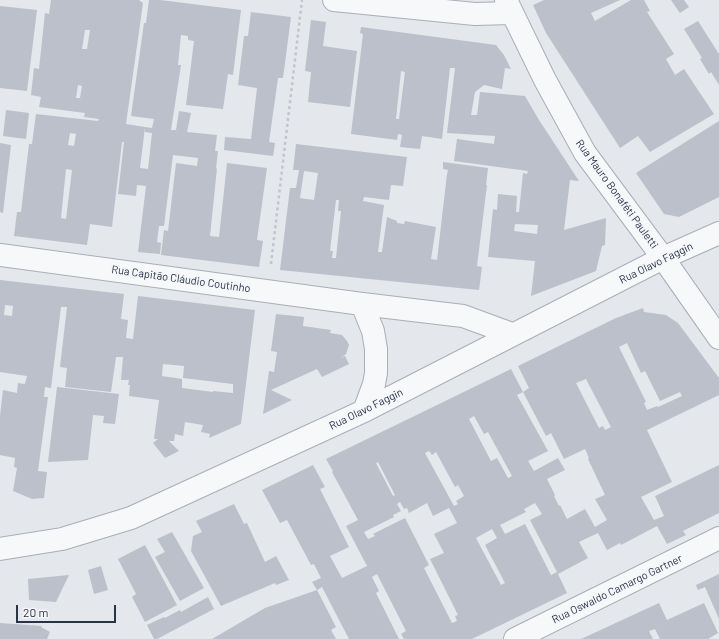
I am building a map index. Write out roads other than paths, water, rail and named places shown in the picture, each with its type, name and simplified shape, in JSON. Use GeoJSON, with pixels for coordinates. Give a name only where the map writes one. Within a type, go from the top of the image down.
{"type":"FeatureCollection","features":[{"type":"Feature","properties":{"kind":"street"},"geometry":{"type":"LineString","coordinates":[[334,0],[475,14],[508,6]]}},
{"type":"Feature","properties":{"kind":"street","name":"Rua Mauro Bonaféti Pauletti"},"geometry":{"type":"LineString","coordinates":[[508,6],[545,80],[585,153],[664,258],[719,338]]}},
{"type":"Feature","properties":{"kind":"street","name":"Rua Olavo Faggin"},"geometry":{"type":"LineString","coordinates":[[5,542],[62,539],[131,518],[364,410],[664,258],[719,233]]}},
{"type":"Feature","properties":{"kind":"street","name":"Rua Capitão Cláudio Coutinho"},"geometry":{"type":"LineString","coordinates":[[0,255],[362,304],[463,316],[512,334]]}},
{"type":"Feature","properties":{"kind":"street"},"geometry":{"type":"LineString","coordinates":[[362,304],[373,330],[376,349],[376,373],[374,384],[364,410]]}},
{"type":"Feature","properties":{"kind":"street","name":"Rua Oswaldo Camargo Gartner"},"geometry":{"type":"LineString","coordinates":[[514,639],[719,538]]}}]}
